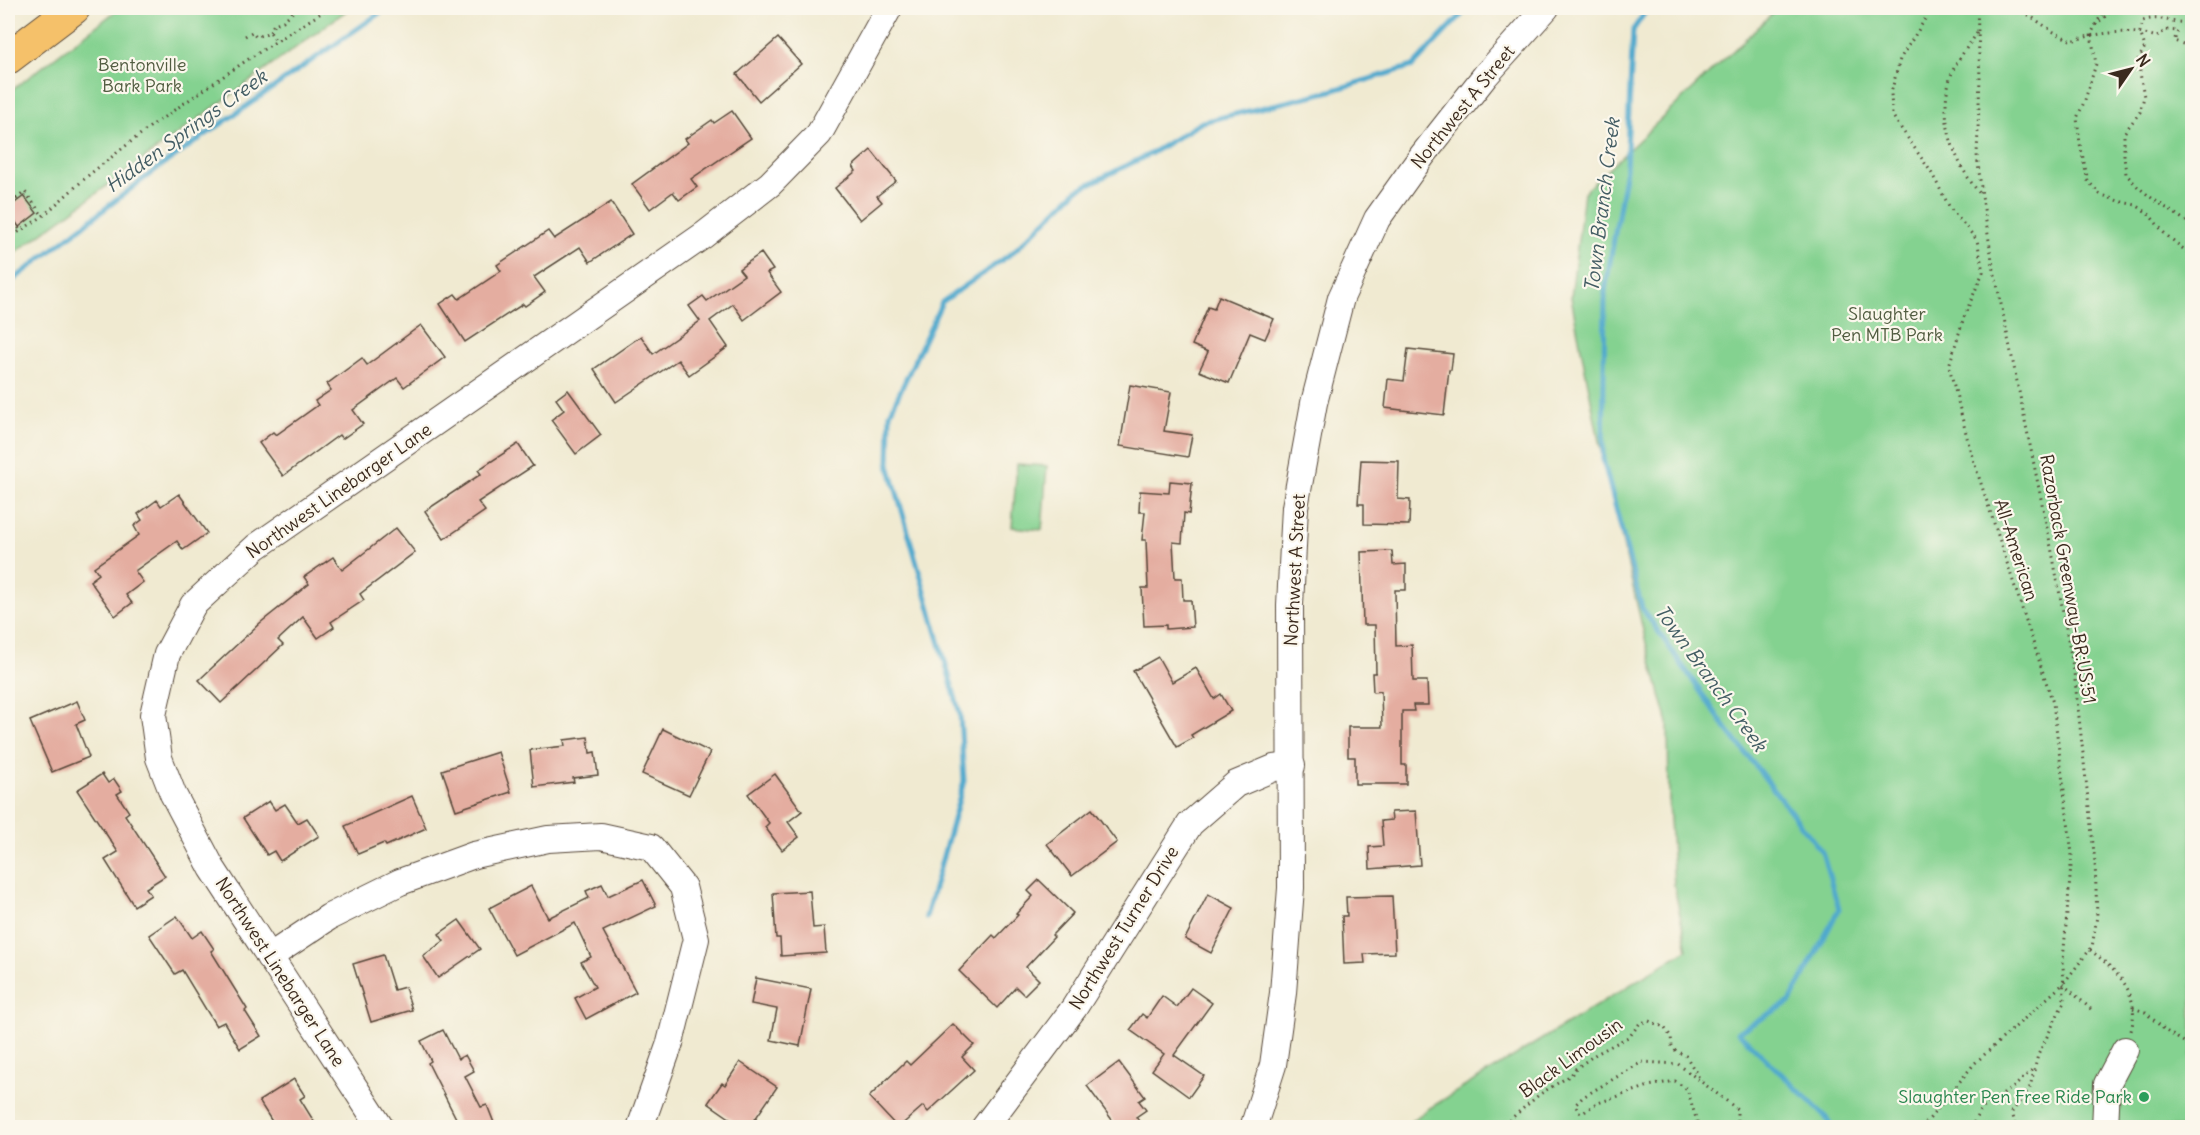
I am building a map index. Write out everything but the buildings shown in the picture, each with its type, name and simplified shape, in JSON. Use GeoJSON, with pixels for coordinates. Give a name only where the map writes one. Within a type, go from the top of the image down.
{"type":"FeatureCollection","features":[{"type":"Feature","properties":{"kind":"main road"},"geometry":{"type":"LineString","coordinates":[[8,58],[74,8]]}},
{"type":"Feature","properties":{"kind":"street","name":"Northwest Linebarger Lane"},"geometry":{"type":"LineString","coordinates":[[381,1128],[212,868],[173,795],[159,758],[153,715],[167,654],[193,605],[256,547],[705,235],[770,184],[819,134],[890,8]]}},
{"type":"Feature","properties":{"kind":"street","name":"Northwest A Street"},"geometry":{"type":"LineString","coordinates":[[1252,1128],[1273,1065],[1283,993],[1290,888],[1292,766],[1290,605],[1295,507],[1314,403],[1341,298],[1377,219],[1422,156],[1485,76],[1546,8]]}},
{"type":"Feature","properties":{"kind":"street","name":"Northwest Turner Drive"},"geometry":{"type":"LineString","coordinates":[[984,1128],[1074,1008],[1190,824],[1236,784],[1274,768],[1292,766]]}},
{"type":"Feature","properties":{"kind":"street"},"geometry":{"type":"LineString","coordinates":[[269,957],[329,917],[400,882],[474,855],[548,839],[601,836],[651,847],[683,887],[696,939],[670,1043],[640,1128]]}},
{"type":"Feature","properties":{"kind":"street"},"geometry":{"type":"LineString","coordinates":[[2105,1128],[2107,1084],[2125,1050]]}},
{"type":"Feature","properties":{"kind":"path"},"geometry":{"type":"LineString","coordinates":[[245,36],[252,32],[256,37],[270,32],[274,24],[283,21],[297,8]]}},
{"type":"Feature","properties":{"kind":"path"},"geometry":{"type":"LineString","coordinates":[[8,239],[43,216],[90,174],[151,126],[329,8]]}},
{"type":"Feature","properties":{"kind":"path","name":"All-American"},"geometry":{"type":"LineString","coordinates":[[1930,8],[1900,59],[1891,93],[1892,115],[1931,172],[1950,208],[1977,240],[1983,272],[1964,317],[1949,366],[1971,453],[2053,703],[2072,854],[2068,917],[2062,961],[2064,1002],[2038,1055],[2030,1087],[2012,1112],[2016,1128]]}},
{"type":"Feature","properties":{"kind":"path","name":"Razorback Greenway-BR:US:51"},"geometry":{"type":"LineString","coordinates":[[1922,1128],[1974,1065],[2063,984],[2090,951],[2097,916],[2095,862],[2074,672],[2053,557],[1992,260],[1982,196],[1977,155],[1980,78],[1977,8]]}},
{"type":"Feature","properties":{"kind":"path"},"geometry":{"type":"LineString","coordinates":[[2018,8],[2072,41],[2091,34],[2140,32],[2157,37],[2166,30],[2178,31],[2174,41],[2193,47]]}},
{"type":"Feature","properties":{"kind":"path"},"geometry":{"type":"LineString","coordinates":[[2104,8],[2091,34],[2096,64],[2077,118],[2088,181],[2100,194],[2136,205],[2148,213],[2165,234],[2193,256]]}},
{"type":"Feature","properties":{"kind":"path"},"geometry":{"type":"LineString","coordinates":[[2094,26],[2107,15],[2110,8]]}},
{"type":"Feature","properties":{"kind":"path"},"geometry":{"type":"LineString","coordinates":[[2193,21],[2186,23],[2152,17],[2143,21],[2140,32],[2145,47],[2139,60],[2144,97],[2140,112],[2124,133],[2126,174],[2153,199],[2193,225]]}},
{"type":"Feature","properties":{"kind":"path"},"geometry":{"type":"LineString","coordinates":[[1978,31],[1952,73],[1946,91],[1947,125],[1953,148],[1971,183],[1982,196]]}},
{"type":"Feature","properties":{"kind":"path"},"geometry":{"type":"LineString","coordinates":[[270,32],[276,41]]}},
{"type":"Feature","properties":{"kind":"path"},"geometry":{"type":"LineString","coordinates":[[8,188],[16,199]]}},
{"type":"Feature","properties":{"kind":"path"},"geometry":{"type":"LineString","coordinates":[[8,205],[25,192],[43,216]]}},
{"type":"Feature","properties":{"kind":"path"},"geometry":{"type":"LineString","coordinates":[[9,215],[21,231]]}},
{"type":"Feature","properties":{"kind":"path"},"geometry":{"type":"LineString","coordinates":[[2090,951],[2118,974],[2128,990],[2134,1019],[2125,1050]]}},
{"type":"Feature","properties":{"kind":"path"},"geometry":{"type":"LineString","coordinates":[[2063,984],[2093,1011]]}},
{"type":"Feature","properties":{"kind":"path"},"geometry":{"type":"LineString","coordinates":[[2133,1008],[2145,1012],[2166,1031],[2193,1047]]}},
{"type":"Feature","properties":{"kind":"path","name":"Black Limousin"},"geometry":{"type":"LineString","coordinates":[[1500,1128],[1540,1094],[1571,1075],[1575,1069],[1630,1036],[1640,1023],[1648,1021],[1664,1027],[1671,1037],[1672,1046],[1680,1054],[1686,1056],[1702,1082]]}},
{"type":"Feature","properties":{"kind":"path"},"geometry":{"type":"LineString","coordinates":[[1699,1128],[1687,1089],[1675,1081],[1649,1086],[1595,1104],[1583,1113],[1579,1112],[1575,1105],[1583,1097],[1642,1062],[1678,1064],[1737,1109],[1737,1128]]}},
{"type":"Feature","properties":{"kind":"path"},"geometry":{"type":"LineString","coordinates":[[1971,1128],[1980,1110],[2015,1086],[2035,1067]]}},
{"type":"Feature","properties":{"kind":"path"},"geometry":{"type":"LineString","coordinates":[[2182,1128],[2193,1120]]}},
{"type":"Feature","properties":{"kind":"green space","name":"Bentonville Bark Park"},"geometry":{"type":"Polygon","coordinates":[[[120,8],[350,8],[8,258],[8,93],[120,8]]]}},
{"type":"Feature","properties":{"kind":"green space","name":"Slaughter Pen MTB Park"},"geometry":{"type":"Polygon","coordinates":[[[1778,8],[2192,8],[2192,1127],[1402,1128],[1428,1109],[1687,950],[1674,885],[1669,802],[1668,723],[1646,643],[1599,441],[1571,297],[1584,192],[1778,8]]]}},
{"type":"Feature","properties":{"kind":"green space"},"geometry":{"type":"Polygon","coordinates":[[[1017,464],[1047,466],[1042,530],[1012,527],[1017,464]]]}},
{"type":"Feature","properties":{"kind":"waterway","name":"Hidden Springs Creek"},"geometry":{"type":"LineString","coordinates":[[8,284],[155,170],[387,8]]}},
{"type":"Feature","properties":{"kind":"waterway"},"geometry":{"type":"LineString","coordinates":[[926,917],[964,781],[960,714],[889,465],[890,413],[942,302],[1012,253],[1077,190],[1150,154],[1202,122],[1327,92],[1413,66],[1468,8]]}},
{"type":"Feature","properties":{"kind":"waterway","name":"Town Branch Creek"},"geometry":{"type":"LineString","coordinates":[[1648,8],[1633,30],[1626,169],[1605,291],[1603,459],[1642,608],[1726,728],[1822,852],[1839,909],[1790,1002],[1738,1032],[1824,1115],[1833,1128]]}},
{"type":"Feature","properties":{"kind":"place","name":"Slaughter Pen Free Ride Park"},"geometry":{"type":"Point","coordinates":[2144,1097]}}]}
